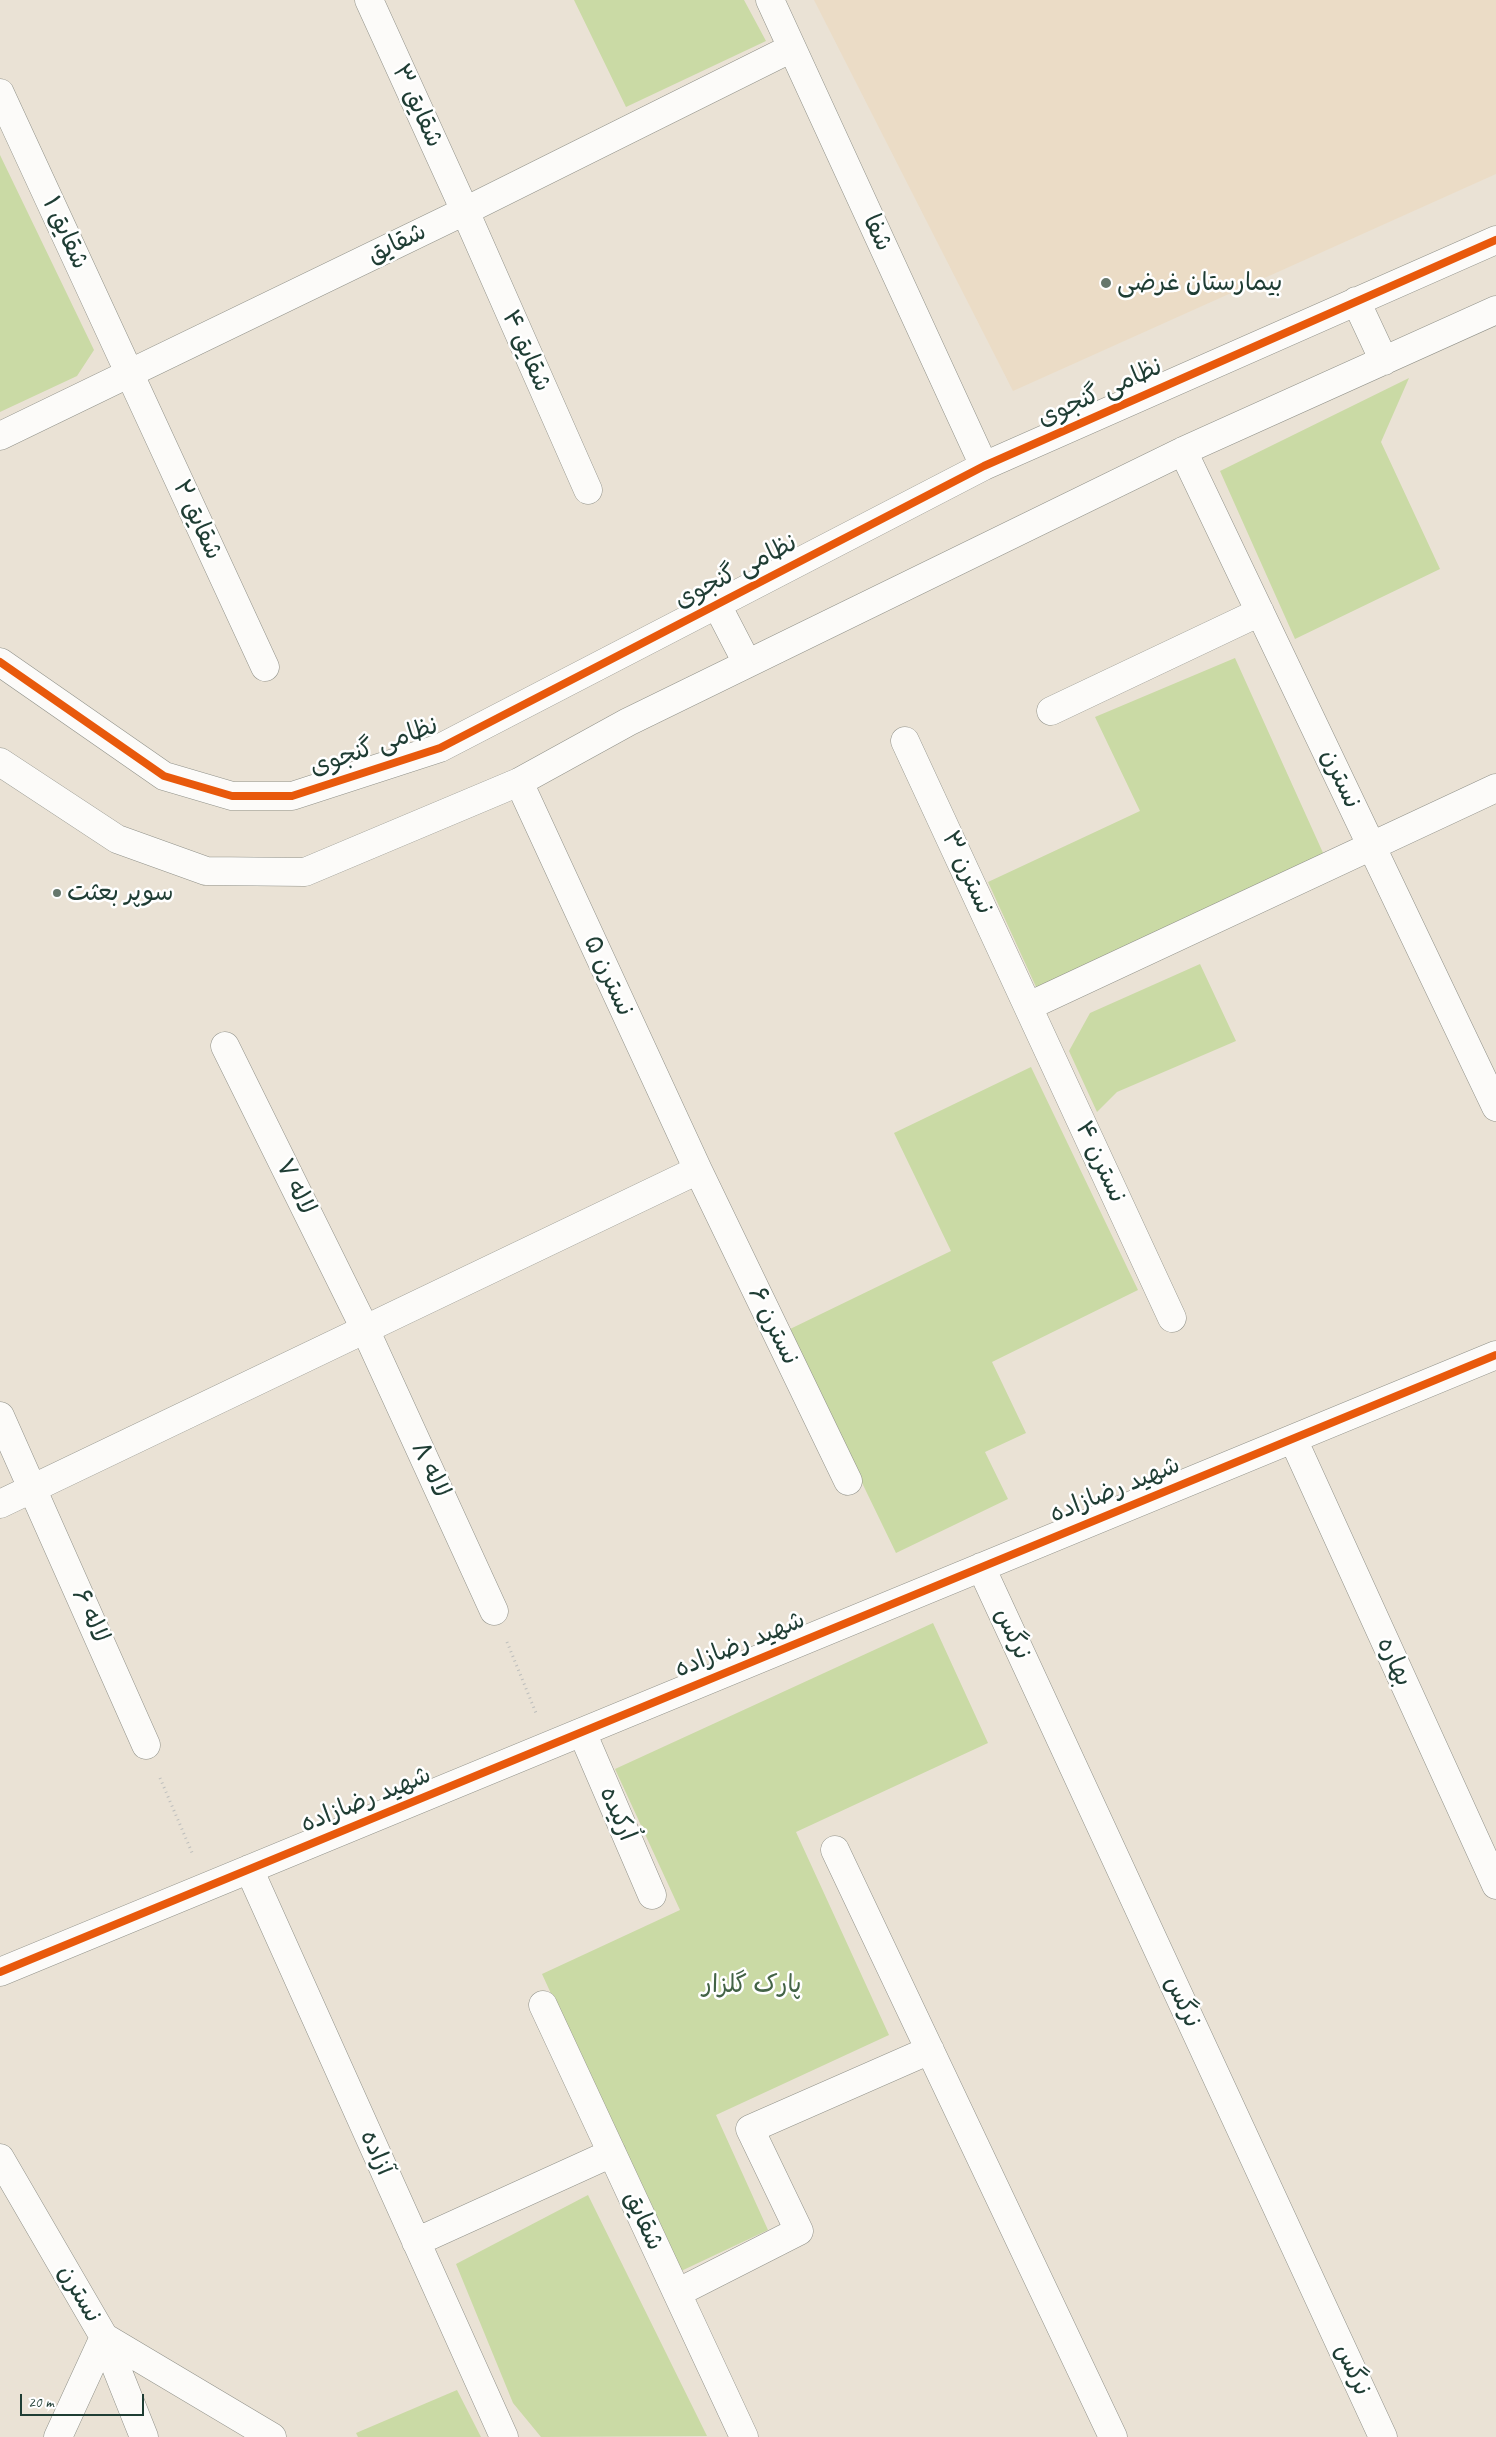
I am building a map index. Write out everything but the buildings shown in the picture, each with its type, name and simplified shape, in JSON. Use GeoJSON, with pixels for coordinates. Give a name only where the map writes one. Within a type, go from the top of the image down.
{"type":"FeatureCollection","features":[{"type":"Feature","properties":{"kind":"street","name":"شقایق ۳"},"geometry":{"type":"LineString","coordinates":[[369,0],[465,212]]}},
{"type":"Feature","properties":{"kind":"street","name":"شفا"},"geometry":{"type":"LineString","coordinates":[[770,0],[984,466]]}},
{"type":"Feature","properties":{"kind":"street","name":"شقایق"},"geometry":{"type":"LineString","coordinates":[[0,436],[465,212],[792,48]]}},
{"type":"Feature","properties":{"kind":"street","name":"شقایق ۱"},"geometry":{"type":"LineString","coordinates":[[0,93],[130,373]]}},
{"type":"Feature","properties":{"kind":"street","name":"شقایق ۴"},"geometry":{"type":"LineString","coordinates":[[465,212],[588,490]]}},
{"type":"Feature","properties":{"kind":"street","name":"نظامی گنجوی"},"geometry":{"type":"LineString","coordinates":[[0,662],[164,776],[232,796],[292,796],[440,748],[984,466],[1496,240]]}},
{"type":"Feature","properties":{"kind":"street"},"geometry":{"type":"LineString","coordinates":[[1356,301],[1384,361]]}},
{"type":"Feature","properties":{"kind":"street"},"geometry":{"type":"LineString","coordinates":[[0,762],[117,840],[206,871],[305,872],[519,782],[628,722],[1183,451],[1496,310]]}},
{"type":"Feature","properties":{"kind":"street","name":"شقایق ۲"},"geometry":{"type":"LineString","coordinates":[[130,373],[265,666]]}},
{"type":"Feature","properties":{"kind":"street","name":"نسترن"},"geometry":{"type":"LineString","coordinates":[[1183,451],[1496,1107]]}},
{"type":"Feature","properties":{"kind":"street"},"geometry":{"type":"LineString","coordinates":[[717,605],[747,663]]}},
{"type":"Feature","properties":{"kind":"street"},"geometry":{"type":"LineString","coordinates":[[1051,711],[1260,612]]}},
{"type":"Feature","properties":{"kind":"street","name":"نسترن ۳"},"geometry":{"type":"LineString","coordinates":[[905,741],[1029,1006]]}},
{"type":"Feature","properties":{"kind":"street","name":"نسترن ۵"},"geometry":{"type":"LineString","coordinates":[[519,782],[698,1170]]}},
{"type":"Feature","properties":{"kind":"street"},"geometry":{"type":"LineString","coordinates":[[1029,1006],[1496,788]]}},
{"type":"Feature","properties":{"kind":"street","name":"نسترن ۴"},"geometry":{"type":"LineString","coordinates":[[1029,1006],[1172,1318]]}},
{"type":"Feature","properties":{"kind":"street","name":"لاله ۷"},"geometry":{"type":"LineString","coordinates":[[225,1046],[365,1329]]}},
{"type":"Feature","properties":{"kind":"street"},"geometry":{"type":"LineString","coordinates":[[0,1504],[698,1170]]}},
{"type":"Feature","properties":{"kind":"street","name":"نسترن ۶"},"geometry":{"type":"LineString","coordinates":[[698,1170],[848,1481]]}},
{"type":"Feature","properties":{"kind":"street","name":"لاله ۸"},"geometry":{"type":"LineString","coordinates":[[365,1329],[494,1611]]}},
{"type":"Feature","properties":{"kind":"street","name":"شهید رضازاده"},"geometry":{"type":"LineString","coordinates":[[0,1972],[206,1885],[550,1746],[1496,1355]]}},
{"type":"Feature","properties":{"kind":"street","name":"لاله ۶"},"geometry":{"type":"LineString","coordinates":[[0,1416],[34,1488],[146,1745]]}},
{"type":"Feature","properties":{"kind":"street","name":"بهاره"},"geometry":{"type":"LineString","coordinates":[[1293,1439],[1496,1885]]}},
{"type":"Feature","properties":{"kind":"street","name":"نرگس"},"geometry":{"type":"LineString","coordinates":[[981,1567],[1377,2435]]}},
{"type":"Feature","properties":{"kind":"street","name":"اُرکیده"},"geometry":{"type":"LineString","coordinates":[[582,1732],[652,1895]]}},
{"type":"Feature","properties":{"kind":"street"},"geometry":{"type":"LineString","coordinates":[[835,1850],[1113,2437]]}},
{"type":"Feature","properties":{"kind":"street","name":"آزاده"},"geometry":{"type":"LineString","coordinates":[[249,1869],[504,2437]]}},
{"type":"Feature","properties":{"kind":"street","name":"شقایق"},"geometry":{"type":"LineString","coordinates":[[543,2006],[744,2437]]}},
{"type":"Feature","properties":{"kind":"street"},"geometry":{"type":"LineString","coordinates":[[677,2293],[799,2231],[750,2129],[930,2050]]}},
{"type":"Feature","properties":{"kind":"street"},"geometry":{"type":"LineString","coordinates":[[416,2242],[612,2153]]}},
{"type":"Feature","properties":{"kind":"street","name":"نسترن"},"geometry":{"type":"LineString","coordinates":[[0,2158],[104,2336],[144,2437]]}},
{"type":"Feature","properties":{"kind":"street"},"geometry":{"type":"LineString","coordinates":[[58,2437],[104,2336],[272,2437]]}},
{"type":"Feature","properties":{"kind":"path"},"geometry":{"type":"LineString","coordinates":[[494,1611],[550,1746]]}},
{"type":"Feature","properties":{"kind":"path"},"geometry":{"type":"LineString","coordinates":[[146,1745],[206,1885]]}},
{"type":"Feature","properties":{"kind":"shaded area","name":"بیمارستان غرضی"},"geometry":{"type":"Polygon","coordinates":[[[814,0],[1496,0],[1496,174],[1013,391],[814,0]]]}},
{"type":"Feature","properties":{"kind":"green space"},"geometry":{"type":"Polygon","coordinates":[[[574,0],[744,0],[766,41],[626,107],[574,0]]]}},
{"type":"Feature","properties":{"kind":"green space"},"geometry":{"type":"Polygon","coordinates":[[[0,155],[94,350],[77,376],[0,412],[0,155]]]}},
{"type":"Feature","properties":{"kind":"green space"},"geometry":{"type":"Polygon","coordinates":[[[1409,378],[1381,442],[1440,569],[1295,639],[1220,471],[1409,378]]]}},
{"type":"Feature","properties":{"kind":"green space"},"geometry":{"type":"Polygon","coordinates":[[[1235,658],[1324,855],[1037,989],[988,882],[1140,811],[1095,717],[1235,658]]]}},
{"type":"Feature","properties":{"kind":"green space"},"geometry":{"type":"Polygon","coordinates":[[[1200,964],[1236,1041],[1117,1092],[1097,1112],[1069,1051],[1090,1013],[1200,964]]]}},
{"type":"Feature","properties":{"kind":"green space"},"geometry":{"type":"Polygon","coordinates":[[[1031,1067],[1138,1290],[992,1362],[1026,1433],[985,1452],[1008,1499],[896,1553],[788,1330],[951,1251],[894,1133],[1031,1067]]]}},
{"type":"Feature","properties":{"kind":"green space","name":"پارک گلزار"},"geometry":{"type":"Polygon","coordinates":[[[933,1623],[988,1743],[796,1832],[889,2035],[716,2115],[768,2230],[679,2272],[542,1974],[680,1910],[615,1769],[933,1623]]]}},
{"type":"Feature","properties":{"kind":"green space"},"geometry":{"type":"Polygon","coordinates":[[[588,2195],[707,2436],[541,2437],[513,2403],[456,2264],[588,2195]]]}},
{"type":"Feature","properties":{"kind":"green space"},"geometry":{"type":"Polygon","coordinates":[[[457,2390],[481,2437],[358,2437],[356,2433],[457,2390]]]}},
{"type":"Feature","properties":{"kind":"cycle path"},"geometry":{"type":"LineString","coordinates":[[0,662],[164,776],[232,796],[292,796],[440,748],[984,466],[1496,240]]}},
{"type":"Feature","properties":{"kind":"cycle path"},"geometry":{"type":"LineString","coordinates":[[0,1972],[1496,1355]]}},
{"type":"Feature","properties":{"kind":"place","name":"بیمارستان غرضی"},"geometry":{"type":"Point","coordinates":[1106,283]}},
{"type":"Feature","properties":{"kind":"place","name":"سوپر بعثت"},"geometry":{"type":"Point","coordinates":[57,893]}}]}
